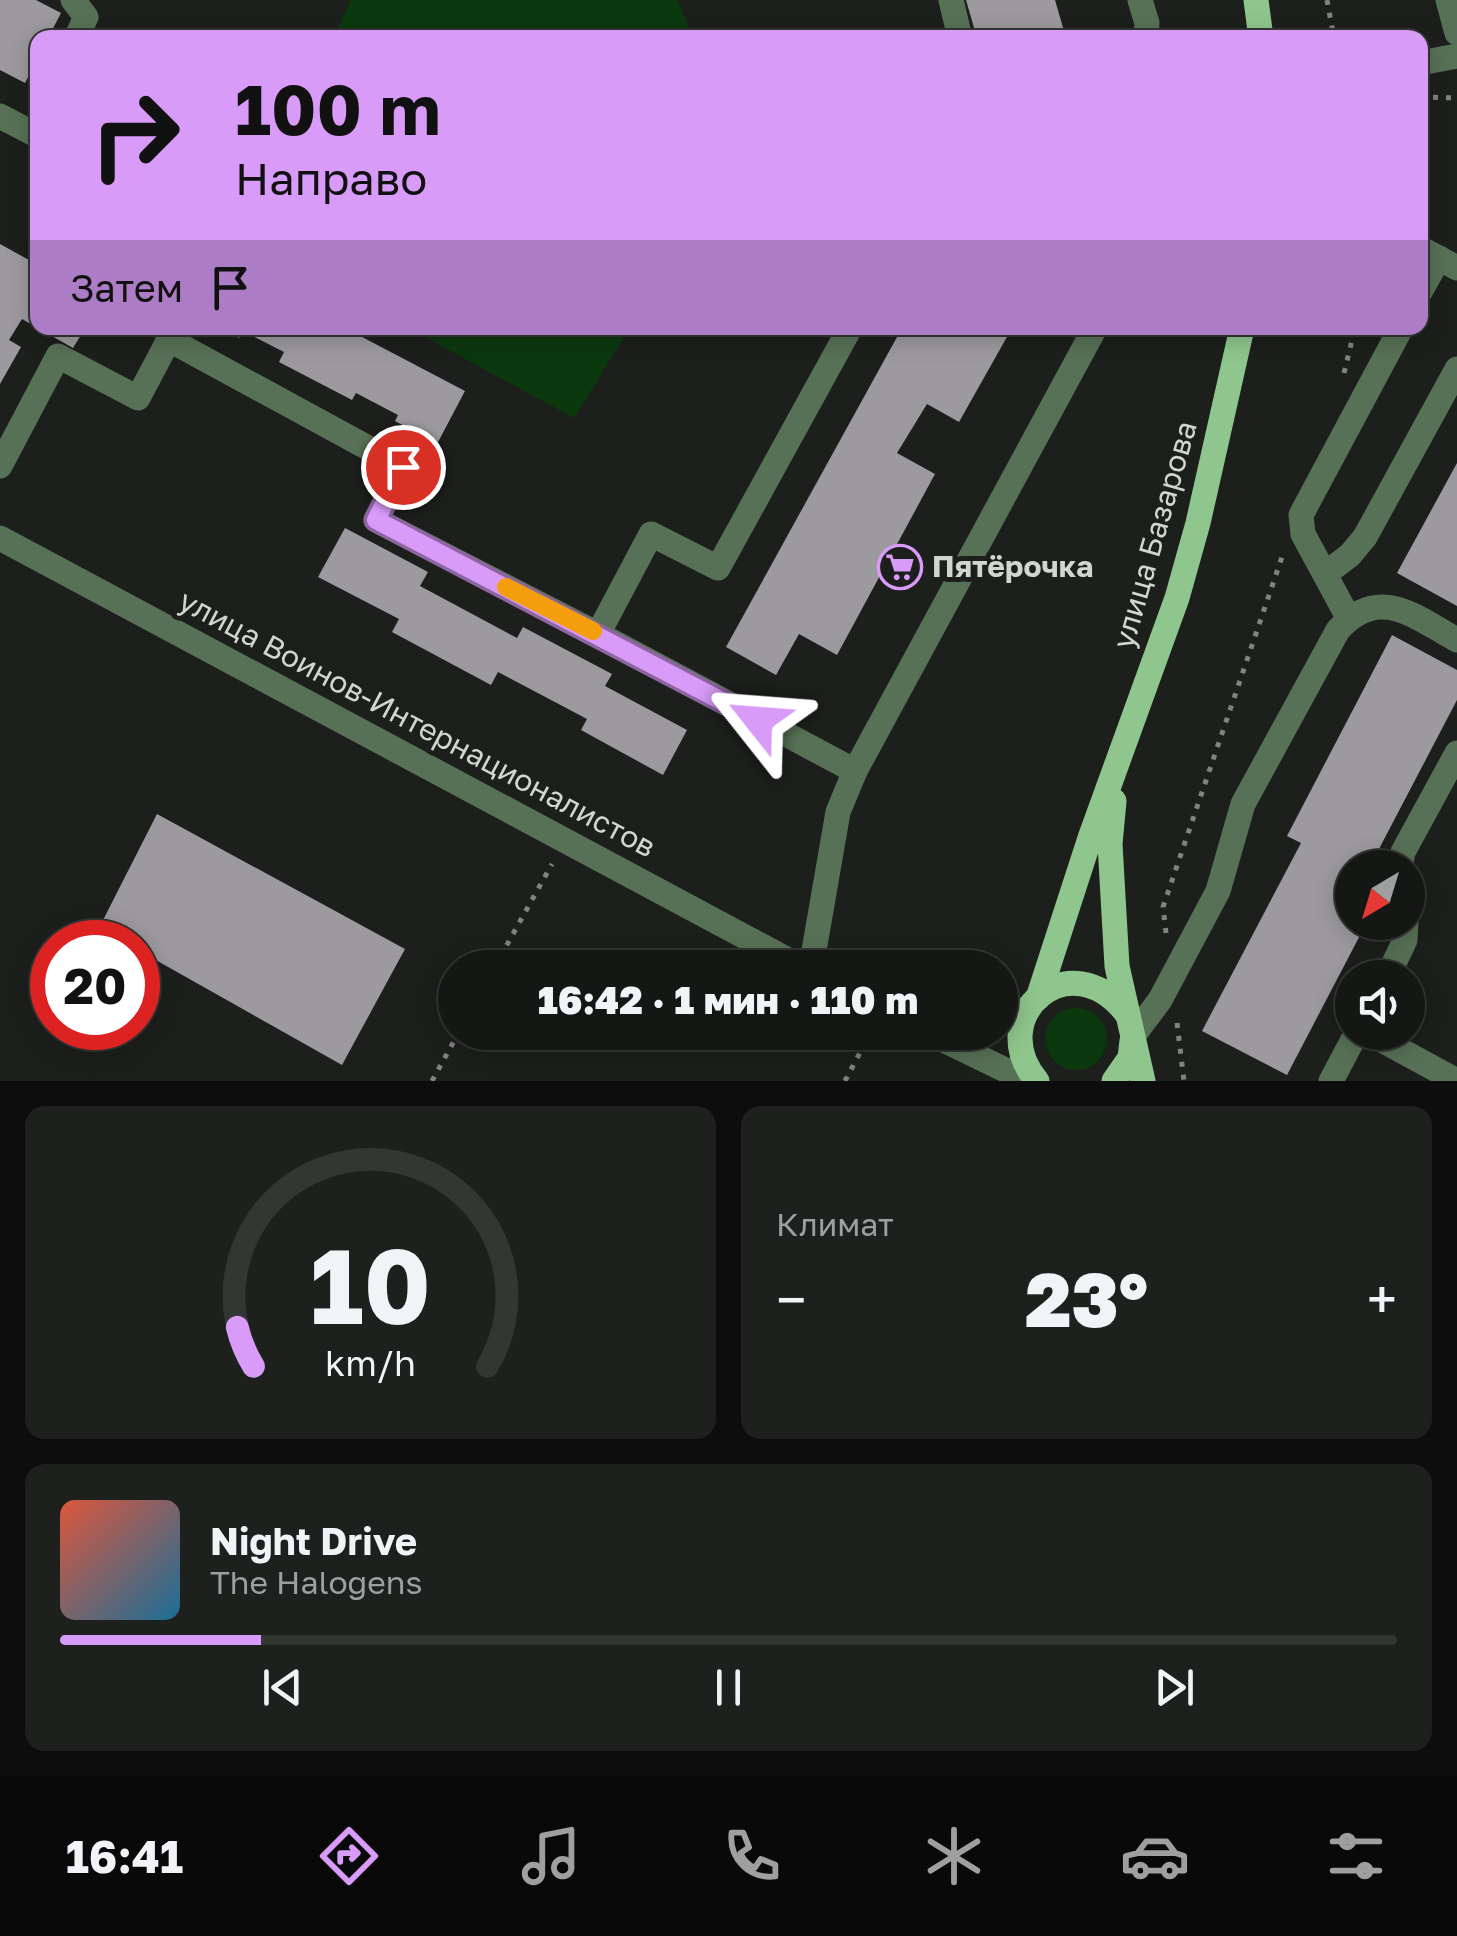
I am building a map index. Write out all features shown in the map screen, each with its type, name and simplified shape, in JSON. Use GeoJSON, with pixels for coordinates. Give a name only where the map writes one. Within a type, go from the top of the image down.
{"type":"FeatureCollection","features":[{"type":"Feature","properties":{"kind":"main road"},"geometry":{"type":"LineString","coordinates":[[1256,0],[1260,30]]}},
{"type":"Feature","properties":{"kind":"main road","name":"улица Базарова"},"geometry":{"type":"LineString","coordinates":[[1037,1081],[1025,1067],[1019,1043],[1022,1021],[1034,1003],[1176,598],[1198,523],[1240,335]]}},
{"type":"Feature","properties":{"kind":"main road","name":"улица Базарова"},"geometry":{"type":"LineString","coordinates":[[1120,757],[1110,844],[1116,966],[1143,1081]]}},
{"type":"Feature","properties":{"kind":"main road"},"geometry":{"type":"LineString","coordinates":[[1034,1003],[1051,988],[1072,982],[1095,985],[1114,997],[1130,1025],[1130,1058],[1114,1081]]}},
{"type":"Feature","properties":{"kind":"street"},"geometry":{"type":"LineString","coordinates":[[73,0],[86,17],[80,30]]}},
{"type":"Feature","properties":{"kind":"street"},"geometry":{"type":"LineString","coordinates":[[951,0],[958,30]]}},
{"type":"Feature","properties":{"kind":"street"},"geometry":{"type":"LineString","coordinates":[[1140,0],[1147,30]]}},
{"type":"Feature","properties":{"kind":"street"},"geometry":{"type":"LineString","coordinates":[[1448,0],[1457,33]]}},
{"type":"Feature","properties":{"kind":"street"},"geometry":{"type":"LineString","coordinates":[[1428,61],[1457,56]]}},
{"type":"Feature","properties":{"kind":"street"},"geometry":{"type":"LineString","coordinates":[[0,116],[30,125]]}},
{"type":"Feature","properties":{"kind":"street"},"geometry":{"type":"LineString","coordinates":[[0,466],[58,356],[138,398],[171,335]]}},
{"type":"Feature","properties":{"kind":"street"},"geometry":{"type":"LineString","coordinates":[[174,335],[403,467],[376,520],[854,771]]}},
{"type":"Feature","properties":{"kind":"street"},"geometry":{"type":"LineString","coordinates":[[598,634],[651,534],[718,568],[846,335]]}},
{"type":"Feature","properties":{"kind":"street"},"geometry":{"type":"LineString","coordinates":[[814,950],[838,812],[854,771],[1091,335]]}},
{"type":"Feature","properties":{"kind":"street"},"geometry":{"type":"LineString","coordinates":[[1348,618],[1303,534],[1301,515],[1396,335]]}},
{"type":"Feature","properties":{"kind":"street"},"geometry":{"type":"LineString","coordinates":[[1325,574],[1365,538],[1457,369]]}},
{"type":"Feature","properties":{"kind":"street","name":"улица Воинов-Интернационалистов"},"geometry":{"type":"LineString","coordinates":[[0,538],[770,950]]}},
{"type":"Feature","properties":{"kind":"street"},"geometry":{"type":"LineString","coordinates":[[1130,1025],[1150,1015],[1223,881],[1243,804],[1348,618],[1370,607],[1396,607],[1457,640]]}},
{"type":"Feature","properties":{"kind":"street"},"geometry":{"type":"LineString","coordinates":[[1405,850],[1457,753]]}},
{"type":"Feature","properties":{"kind":"street"},"geometry":{"type":"LineString","coordinates":[[1018,1011],[1034,1003]]}},
{"type":"Feature","properties":{"kind":"street"},"geometry":{"type":"LineString","coordinates":[[964,1050],[1028,1081]]}},
{"type":"Feature","properties":{"kind":"street"},"geometry":{"type":"LineString","coordinates":[[1331,1081],[1347,1050]]}},
{"type":"Feature","properties":{"kind":"street"},"geometry":{"type":"LineString","coordinates":[[1404,1050],[1455,1075]]}},
{"type":"Feature","properties":{"kind":"path"},"geometry":{"type":"LineString","coordinates":[[1327,0],[1333,30]]}},
{"type":"Feature","properties":{"kind":"path"},"geometry":{"type":"LineString","coordinates":[[1428,97],[1457,98]]}},
{"type":"Feature","properties":{"kind":"path"},"geometry":{"type":"LineString","coordinates":[[1344,375],[1353,335]]}},
{"type":"Feature","properties":{"kind":"path"},"geometry":{"type":"LineString","coordinates":[[1184,1081],[1163,907],[1286,544]]}},
{"type":"Feature","properties":{"kind":"path"},"geometry":{"type":"LineString","coordinates":[[504,950],[565,840]]}},
{"type":"Feature","properties":{"kind":"path"},"geometry":{"type":"LineString","coordinates":[[432,1081],[449,1050]]}},
{"type":"Feature","properties":{"kind":"path"},"geometry":{"type":"LineString","coordinates":[[845,1081],[861,1050]]}},
{"type":"Feature","properties":{"kind":"green space"},"geometry":{"type":"Polygon","coordinates":[[[351,0],[678,0],[690,30],[336,30],[351,0]]]}},
{"type":"Feature","properties":{"kind":"green space"},"geometry":{"type":"Polygon","coordinates":[[[421,335],[626,335],[574,418],[421,335]]]}},
{"type":"Feature","properties":{"kind":"green space"},"geometry":{"type":"Polygon","coordinates":[[[1076,1008],[1098,1017],[1107,1039],[1098,1061],[1076,1070],[1054,1061],[1045,1039],[1054,1017],[1076,1008]]]}},
{"type":"Feature","properties":{"kind":"building"},"geometry":{"type":"Polygon","coordinates":[[[0,0],[36,0],[61,13],[52,30],[30,30],[30,73],[25,83],[0,70],[0,0]]]}},
{"type":"Feature","properties":{"kind":"building"},"geometry":{"type":"Polygon","coordinates":[[[966,0],[1055,0],[1064,30],[975,30],[966,0]]]}},
{"type":"Feature","properties":{"kind":"building"},"geometry":{"type":"Polygon","coordinates":[[[0,244],[30,261],[30,324],[22,319],[9,340],[21,347],[0,384],[0,244]]]}},
{"type":"Feature","properties":{"kind":"building"},"geometry":{"type":"Polygon","coordinates":[[[50,335],[81,335],[73,348],[50,335]]]}},
{"type":"Feature","properties":{"kind":"building"},"geometry":{"type":"Polygon","coordinates":[[[251,335],[358,335],[465,391],[437,444],[395,421],[398,415],[356,393],[352,400],[279,362],[284,352],[251,335]]]}},
{"type":"Feature","properties":{"kind":"building"},"geometry":{"type":"Polygon","coordinates":[[[898,335],[1008,335],[959,422],[927,404],[897,453],[935,474],[837,655],[799,634],[776,675],[726,647],[898,335]]]}},
{"type":"Feature","properties":{"kind":"building"},"geometry":{"type":"Polygon","coordinates":[[[1457,463],[1457,606],[1397,573],[1457,463]]]}},
{"type":"Feature","properties":{"kind":"building"},"geometry":{"type":"Polygon","coordinates":[[[345,528],[428,572],[420,586],[517,638],[523,627],[612,674],[605,686],[687,730],[663,775],[581,730],[587,719],[498,672],[491,685],[392,632],[399,619],[318,577],[345,528]]]}},
{"type":"Feature","properties":{"kind":"building"},"geometry":{"type":"Polygon","coordinates":[[[1392,635],[1457,670],[1457,700],[1378,850],[1335,850],[1335,940],[1358,940],[1347,960],[1335,960],[1335,983],[1287,1075],[1202,1031],[1301,843],[1287,836],[1392,635]]]}},
{"type":"Feature","properties":{"kind":"building"},"geometry":{"type":"Polygon","coordinates":[[[157,814],[405,949],[342,1065],[160,962],[160,920],[103,920],[157,814]]]}},
{"type":"Feature","properties":{"kind":"slow traffic"},"geometry":{"type":"LineString","coordinates":[[506,587],[593,631]]}},
{"type":"Feature","properties":{"kind":"place","name":"Пятёрочка"},"geometry":{"type":"Point","coordinates":[900,567]}},
{"type":"Feature","properties":{"kind":"route"},"geometry":{"type":"LineString","coordinates":[[403,467],[376,520],[758,720]]}}]}
